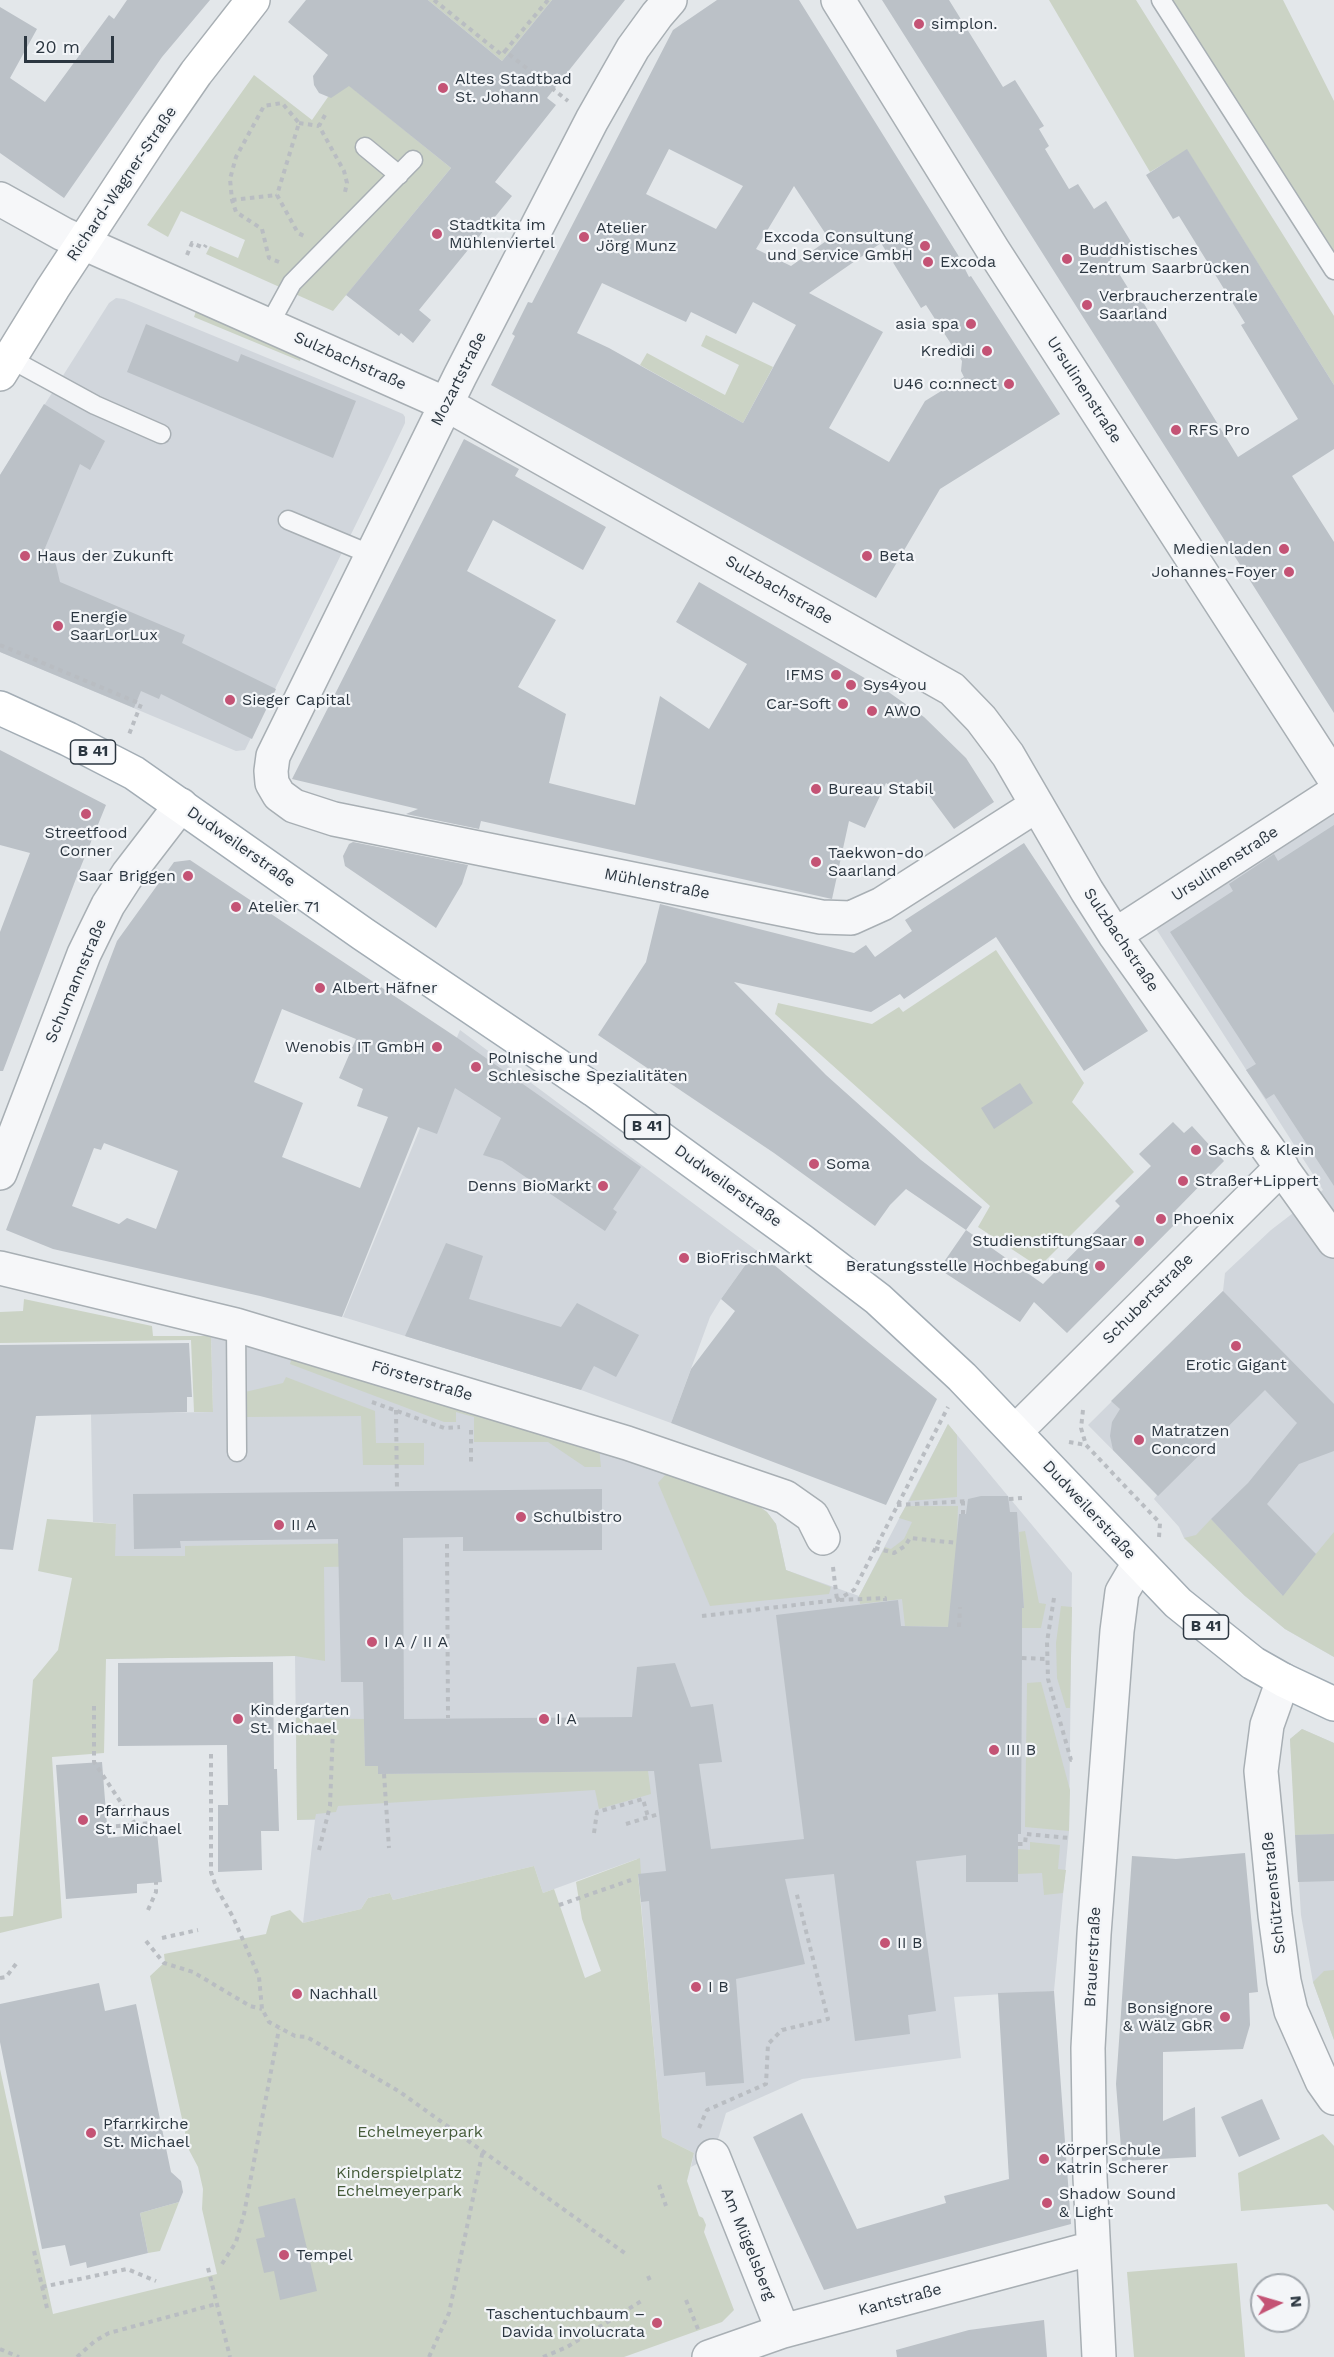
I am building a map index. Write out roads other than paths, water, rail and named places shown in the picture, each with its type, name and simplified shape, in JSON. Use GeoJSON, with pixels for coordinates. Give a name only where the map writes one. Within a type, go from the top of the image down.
{"type":"FeatureCollection","features":[{"type":"Feature","properties":{"kind":"main road","name":"Richard-Wagner-Straße"},"geometry":{"type":"LineString","coordinates":[[5,366],[82,243],[196,73],[253,0]]}},
{"type":"Feature","properties":{"kind":"main road","name":"Dudweilerstraße"},"geometry":{"type":"LineString","coordinates":[[0,708],[118,764],[181,805],[369,938],[612,1103],[802,1241],[899,1317],[1016,1431],[1171,1596],[1208,1629],[1253,1663],[1334,1704]]}},
{"type":"Feature","properties":{"kind":"street","name":"Mozartstraße"},"geometry":{"type":"LineString","coordinates":[[271,771],[273,756],[446,404],[592,120],[633,48],[670,0]]}},
{"type":"Feature","properties":{"kind":"street","name":"Ursulinenstraße"},"geometry":{"type":"LineString","coordinates":[[838,0],[993,250],[1334,778]]}},
{"type":"Feature","properties":{"kind":"street","name":"Sulzbachstraße"},"geometry":{"type":"LineString","coordinates":[[0,199],[82,243],[446,404],[952,688],[981,719],[1008,755],[1115,935],[1334,1241]]}},
{"type":"Feature","properties":{"kind":"street","name":"Mühlenstraße"},"geometry":{"type":"LineString","coordinates":[[271,771],[273,783],[279,795],[294,806],[334,819],[821,917],[851,918],[882,904],[1037,805]]}},
{"type":"Feature","properties":{"kind":"street","name":"Ursulinenstraße"},"geometry":{"type":"LineString","coordinates":[[1115,935],[1334,793]]}},
{"type":"Feature","properties":{"kind":"street","name":"Schumannstraße"},"geometry":{"type":"LineString","coordinates":[[0,1173],[84,954],[108,905],[128,874],[181,805]]}},
{"type":"Feature","properties":{"kind":"street","name":"Schubertstraße"},"geometry":{"type":"LineString","coordinates":[[1016,1431],[1282,1167]]}},
{"type":"Feature","properties":{"kind":"street","name":"Försterstraße"},"geometry":{"type":"LineString","coordinates":[[0,1268],[236,1325],[627,1443],[785,1497],[812,1516],[823,1538]]}},
{"type":"Feature","properties":{"kind":"street","name":"Brauerstraße"},"geometry":{"type":"LineString","coordinates":[[1099,2357],[1093,2248],[1088,2048],[1094,1934],[1120,1610],[1122,1593],[1139,1563]]}},
{"type":"Feature","properties":{"kind":"street","name":"Schützenstraße"},"geometry":{"type":"LineString","coordinates":[[1283,1680],[1267,1725],[1261,1771],[1275,1915],[1284,1981],[1291,2012],[1322,2081],[1334,2098]]}},
{"type":"Feature","properties":{"kind":"street","name":"Am Mügelsberg"},"geometry":{"type":"LineString","coordinates":[[706,2142],[783,2331]]}},
{"type":"Feature","properties":{"kind":"street","name":"Kantstraße"},"geometry":{"type":"LineString","coordinates":[[709,2357],[783,2331],[1093,2248]]}},
{"type":"Feature","properties":{"kind":"lane"},"geometry":{"type":"LineString","coordinates":[[1161,0],[1334,270]]}},
{"type":"Feature","properties":{"kind":"lane"},"geometry":{"type":"LineString","coordinates":[[365,147],[399,175]]}},
{"type":"Feature","properties":{"kind":"lane"},"geometry":{"type":"LineString","coordinates":[[269,325],[299,274],[413,160]]}},
{"type":"Feature","properties":{"kind":"lane"},"geometry":{"type":"LineString","coordinates":[[5,366],[161,434]]}},
{"type":"Feature","properties":{"kind":"lane"},"geometry":{"type":"LineString","coordinates":[[288,520],[372,555]]}},
{"type":"Feature","properties":{"kind":"lane"},"geometry":{"type":"LineString","coordinates":[[236,1325],[237,1452]]}},
{"type":"Feature","properties":{"kind":"place","name":"simplon."},"geometry":{"type":"Point","coordinates":[919,24]}},
{"type":"Feature","properties":{"kind":"place","name":"Altes Stadtbad St. Johann"},"geometry":{"type":"Point","coordinates":[443,88]}},
{"type":"Feature","properties":{"kind":"place","name":"Stadtkita im Mühlenviertel"},"geometry":{"type":"Point","coordinates":[437,234]}},
{"type":"Feature","properties":{"kind":"place","name":"Atelier Jörg Munz"},"geometry":{"type":"Point","coordinates":[584,237]}},
{"type":"Feature","properties":{"kind":"place","name":"Excoda Consultung und Service GmbH"},"geometry":{"type":"Point","coordinates":[925,246]}},
{"type":"Feature","properties":{"kind":"place","name":"Buddhistisches Zentrum Saarbrücken"},"geometry":{"type":"Point","coordinates":[1067,259]}},
{"type":"Feature","properties":{"kind":"place","name":"Excoda"},"geometry":{"type":"Point","coordinates":[928,262]}},
{"type":"Feature","properties":{"kind":"place","name":"Verbraucherzentrale Saarland"},"geometry":{"type":"Point","coordinates":[1087,305]}},
{"type":"Feature","properties":{"kind":"place","name":"asia spa"},"geometry":{"type":"Point","coordinates":[971,324]}},
{"type":"Feature","properties":{"kind":"place","name":"Kredidi"},"geometry":{"type":"Point","coordinates":[987,351]}},
{"type":"Feature","properties":{"kind":"place","name":"U46 co:nnect"},"geometry":{"type":"Point","coordinates":[1009,384]}},
{"type":"Feature","properties":{"kind":"place","name":"RFS Pro"},"geometry":{"type":"Point","coordinates":[1176,430]}},
{"type":"Feature","properties":{"kind":"place","name":"Medienladen"},"geometry":{"type":"Point","coordinates":[1284,549]}},
{"type":"Feature","properties":{"kind":"place","name":"Haus der Zukunft"},"geometry":{"type":"Point","coordinates":[25,556]}},
{"type":"Feature","properties":{"kind":"place","name":"Beta"},"geometry":{"type":"Point","coordinates":[867,556]}},
{"type":"Feature","properties":{"kind":"place","name":"Johannes-Foyer"},"geometry":{"type":"Point","coordinates":[1289,572]}},
{"type":"Feature","properties":{"kind":"place","name":"Energie SaarLorLux"},"geometry":{"type":"Point","coordinates":[58,626]}},
{"type":"Feature","properties":{"kind":"place","name":"IFMS"},"geometry":{"type":"Point","coordinates":[836,675]}},
{"type":"Feature","properties":{"kind":"place","name":"Sys4you"},"geometry":{"type":"Point","coordinates":[851,685]}},
{"type":"Feature","properties":{"kind":"place","name":"Sieger Capital"},"geometry":{"type":"Point","coordinates":[230,700]}},
{"type":"Feature","properties":{"kind":"place","name":"Car-Soft"},"geometry":{"type":"Point","coordinates":[843,704]}},
{"type":"Feature","properties":{"kind":"place","name":"AWO"},"geometry":{"type":"Point","coordinates":[872,711]}},
{"type":"Feature","properties":{"kind":"place","name":"Bureau Stabil"},"geometry":{"type":"Point","coordinates":[816,789]}},
{"type":"Feature","properties":{"kind":"place","name":"Streetfood Corner"},"geometry":{"type":"Point","coordinates":[86,814]}},
{"type":"Feature","properties":{"kind":"place","name":"Taekwon-do Saarland"},"geometry":{"type":"Point","coordinates":[816,862]}},
{"type":"Feature","properties":{"kind":"place","name":"Saar Briggen"},"geometry":{"type":"Point","coordinates":[188,876]}},
{"type":"Feature","properties":{"kind":"place","name":"Atelier 71"},"geometry":{"type":"Point","coordinates":[236,907]}},
{"type":"Feature","properties":{"kind":"place","name":"Albert Häfner"},"geometry":{"type":"Point","coordinates":[320,988]}},
{"type":"Feature","properties":{"kind":"place","name":"Wenobis IT GmbH"},"geometry":{"type":"Point","coordinates":[437,1047]}},
{"type":"Feature","properties":{"kind":"place","name":"Polnische und Schlesische Spezialitäten"},"geometry":{"type":"Point","coordinates":[476,1067]}},
{"type":"Feature","properties":{"kind":"place","name":"Sachs & Klein"},"geometry":{"type":"Point","coordinates":[1196,1150]}},
{"type":"Feature","properties":{"kind":"place","name":"Soma"},"geometry":{"type":"Point","coordinates":[814,1164]}},
{"type":"Feature","properties":{"kind":"place","name":"Straßer+Lippert"},"geometry":{"type":"Point","coordinates":[1183,1181]}},
{"type":"Feature","properties":{"kind":"place","name":"Denns BioMarkt"},"geometry":{"type":"Point","coordinates":[603,1186]}},
{"type":"Feature","properties":{"kind":"place","name":"Phoenix"},"geometry":{"type":"Point","coordinates":[1161,1219]}},
{"type":"Feature","properties":{"kind":"place","name":"StudienstiftungSaar"},"geometry":{"type":"Point","coordinates":[1139,1241]}},
{"type":"Feature","properties":{"kind":"place","name":"BioFrischMarkt"},"geometry":{"type":"Point","coordinates":[684,1258]}},
{"type":"Feature","properties":{"kind":"place","name":"Beratungsstelle Hochbegabung"},"geometry":{"type":"Point","coordinates":[1100,1266]}},
{"type":"Feature","properties":{"kind":"place","name":"Erotic Gigant"},"geometry":{"type":"Point","coordinates":[1236,1346]}},
{"type":"Feature","properties":{"kind":"place","name":"Matratzen Concord"},"geometry":{"type":"Point","coordinates":[1139,1440]}},
{"type":"Feature","properties":{"kind":"place","name":"Schulbistro"},"geometry":{"type":"Point","coordinates":[521,1517]}},
{"type":"Feature","properties":{"kind":"place","name":"II A"},"geometry":{"type":"Point","coordinates":[279,1525]}},
{"type":"Feature","properties":{"kind":"place","name":"I A / II A"},"geometry":{"type":"Point","coordinates":[372,1642]}},
{"type":"Feature","properties":{"kind":"place","name":"Kindergarten St. Michael"},"geometry":{"type":"Point","coordinates":[238,1719]}},
{"type":"Feature","properties":{"kind":"place","name":"I A"},"geometry":{"type":"Point","coordinates":[544,1719]}},
{"type":"Feature","properties":{"kind":"place","name":"III B"},"geometry":{"type":"Point","coordinates":[994,1750]}},
{"type":"Feature","properties":{"kind":"place","name":"Pfarrhaus St. Michael"},"geometry":{"type":"Point","coordinates":[83,1820]}},
{"type":"Feature","properties":{"kind":"place","name":"II B"},"geometry":{"type":"Point","coordinates":[885,1943]}},
{"type":"Feature","properties":{"kind":"place","name":"I B"},"geometry":{"type":"Point","coordinates":[696,1987]}},
{"type":"Feature","properties":{"kind":"place","name":"Nachhall"},"geometry":{"type":"Point","coordinates":[297,1994]}},
{"type":"Feature","properties":{"kind":"place","name":"Bonsignore & Wälz GbR"},"geometry":{"type":"Point","coordinates":[1225,2017]}},
{"type":"Feature","properties":{"kind":"place","name":"Pfarrkirche St. Michael"},"geometry":{"type":"Point","coordinates":[91,2133]}},
{"type":"Feature","properties":{"kind":"place","name":"KörperSchule Katrin Scherer"},"geometry":{"type":"Point","coordinates":[1044,2159]}},
{"type":"Feature","properties":{"kind":"place","name":"Shadow Sound & Light"},"geometry":{"type":"Point","coordinates":[1047,2203]}},
{"type":"Feature","properties":{"kind":"place","name":"Tempel"},"geometry":{"type":"Point","coordinates":[284,2255]}},
{"type":"Feature","properties":{"kind":"place","name":"Taschentuchbaum – Davida involucrata"},"geometry":{"type":"Point","coordinates":[657,2323]}},
{"type":"Feature","properties":{"kind":"park label","name":"Echelmeyerpark"},"geometry":{"type":"Point","coordinates":[420,2132]}},
{"type":"Feature","properties":{"kind":"park label","name":"Kinderspielplatz Echelmeyerpark"},"geometry":{"type":"Point","coordinates":[399,2182]}}]}
